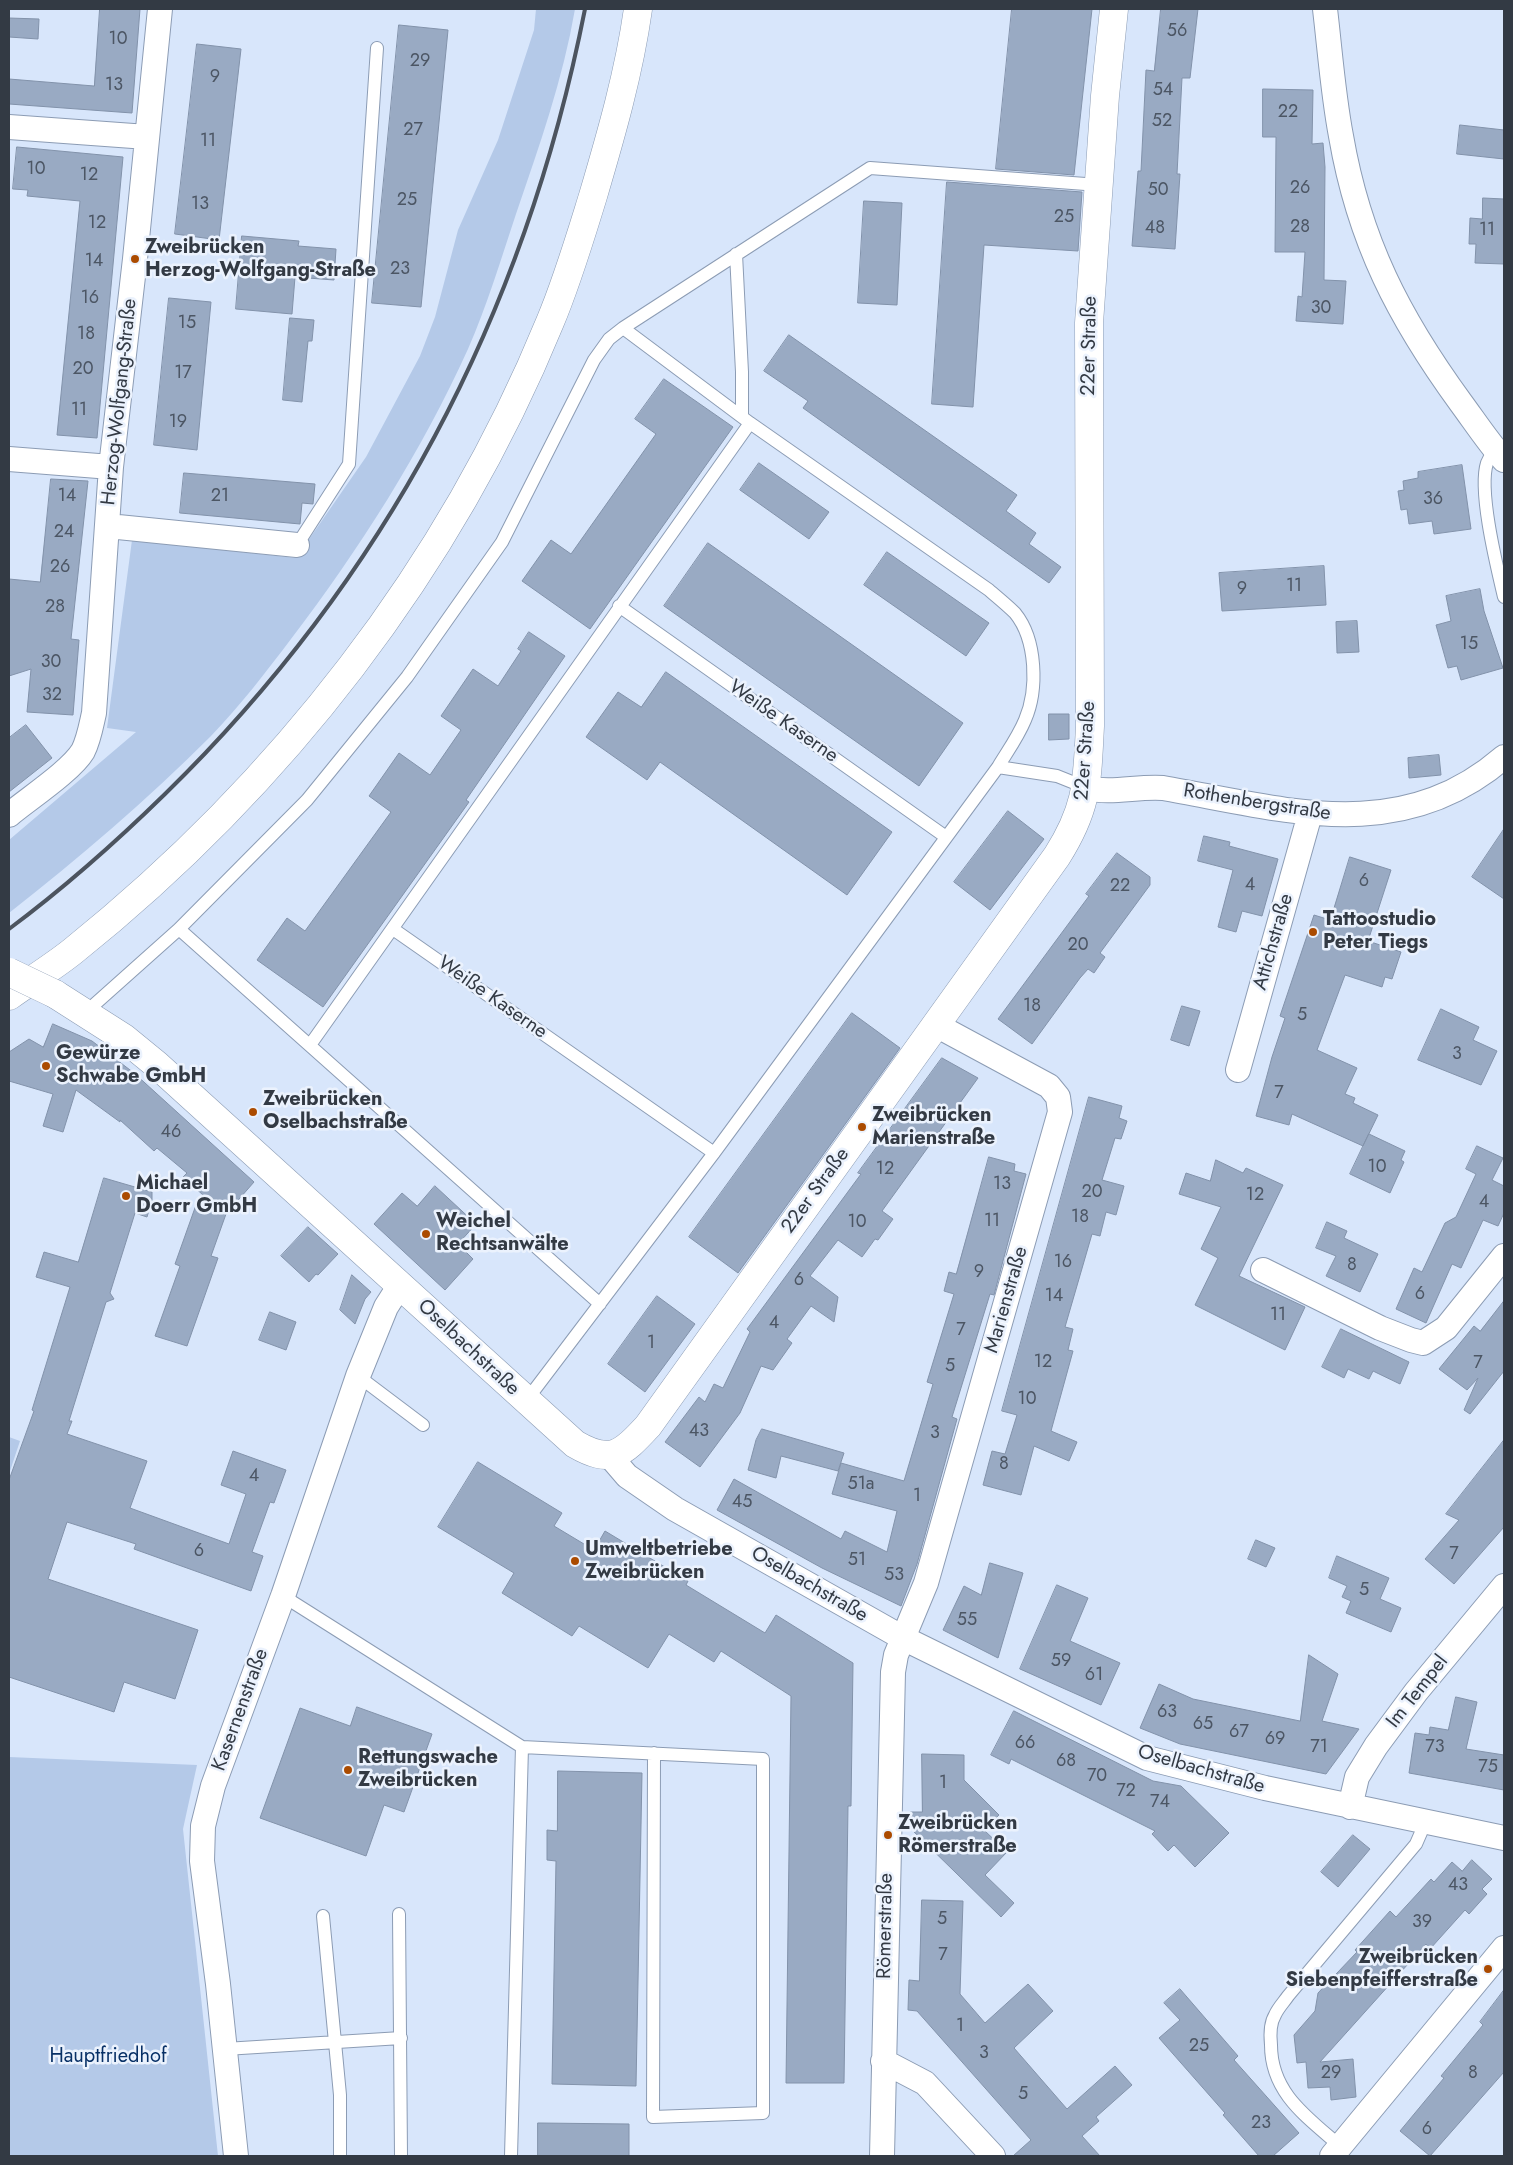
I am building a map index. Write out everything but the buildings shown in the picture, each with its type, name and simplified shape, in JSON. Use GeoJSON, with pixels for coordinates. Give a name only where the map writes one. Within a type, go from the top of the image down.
{"type":"FeatureCollection","features":[{"type":"Feature","properties":{"kind":"street","name":"Herzog-Wolfgang-Straße"},"geometry":{"type":"LineString","coordinates":[[9,815],[82,753],[88,740],[94,713],[111,467],[160,9]]}},
{"type":"Feature","properties":{"kind":"street"},"geometry":{"type":"LineString","coordinates":[[9,996],[71,953],[122,910],[226,812],[318,712],[386,623],[449,523],[509,412],[550,321],[585,222],[609,141],[626,77],[638,9]]}},
{"type":"Feature","properties":{"kind":"street","name":"22er Straße"},"geometry":{"type":"LineString","coordinates":[[609,1455],[624,1450],[648,1426],[1070,836],[1081,813],[1087,788],[1090,726],[1089,323],[1104,96],[1114,9]]}},
{"type":"Feature","properties":{"kind":"street"},"geometry":{"type":"LineString","coordinates":[[1325,9],[1341,136],[1349,175],[1377,265],[1396,303],[1431,362],[1500,454]]}},
{"type":"Feature","properties":{"kind":"street"},"geometry":{"type":"LineString","coordinates":[[9,127],[147,137]]}},
{"type":"Feature","properties":{"kind":"street"},"geometry":{"type":"LineString","coordinates":[[9,459],[111,467]]}},
{"type":"Feature","properties":{"kind":"street","name":"Herzog-Wolfgang-Straße"},"geometry":{"type":"LineString","coordinates":[[108,526],[297,545]]}},
{"type":"Feature","properties":{"kind":"street","name":"Rothenbergstraße"},"geometry":{"type":"LineString","coordinates":[[1087,788],[1099,791],[1140,787],[1163,788],[1310,814],[1377,814],[1408,808],[1464,786],[1504,757]]}},
{"type":"Feature","properties":{"kind":"street","name":"Attichstraße"},"geometry":{"type":"LineString","coordinates":[[1238,1070],[1310,814]]}},
{"type":"Feature","properties":{"kind":"street","name":"Oselbachstraße"},"geometry":{"type":"LineString","coordinates":[[9,972],[55,994],[124,1038],[178,1083],[575,1444],[593,1454],[609,1455],[627,1476],[674,1509],[903,1638],[1147,1758],[1189,1770],[1350,1807],[1504,1838]]}},
{"type":"Feature","properties":{"kind":"street","name":"Marienstraße"},"geometry":{"type":"LineString","coordinates":[[903,1638],[926,1583],[1060,1112],[1058,1097],[1049,1086],[936,1025]]}},
{"type":"Feature","properties":{"kind":"street"},"geometry":{"type":"LineString","coordinates":[[1263,1270],[1380,1328],[1423,1343],[1446,1328],[1504,1256]]}},
{"type":"Feature","properties":{"kind":"street","name":"Kasernenstraße"},"geometry":{"type":"LineString","coordinates":[[236,2156],[202,1861],[203,1826],[213,1786],[283,1596],[358,1376],[386,1307],[400,1285]]}},
{"type":"Feature","properties":{"kind":"street","name":"Im Tempel"},"geometry":{"type":"LineString","coordinates":[[1350,1807],[1357,1777],[1376,1746],[1416,1692],[1504,1586]]}},
{"type":"Feature","properties":{"kind":"street","name":"Römerstraße"},"geometry":{"type":"LineString","coordinates":[[882,2156],[892,1672],[896,1654],[903,1638]]}},
{"type":"Feature","properties":{"kind":"street"},"geometry":{"type":"LineString","coordinates":[[1336,2151],[1504,1948]]}},
{"type":"Feature","properties":{"kind":"street"},"geometry":{"type":"LineString","coordinates":[[883,2060],[925,2083],[993,2156]]}},
{"type":"Feature","properties":{"kind":"lane","name":"Herzog-Wolfgang-Straße"},"geometry":{"type":"LineString","coordinates":[[297,545],[349,464],[377,48]]}},
{"type":"Feature","properties":{"kind":"lane"},"geometry":{"type":"LineString","coordinates":[[86,1012],[179,929],[308,800],[407,677],[502,542],[594,360],[609,340],[623,328],[870,168],[1099,186]]}},
{"type":"Feature","properties":{"kind":"lane"},"geometry":{"type":"LineString","coordinates":[[310,1045],[393,930],[746,420],[736,254]]}},
{"type":"Feature","properties":{"kind":"lane"},"geometry":{"type":"LineString","coordinates":[[526,1401],[714,1152],[998,767],[1025,720],[1032,698],[1033,673],[1029,643],[1015,614],[989,590],[746,420],[623,328]]}},
{"type":"Feature","properties":{"kind":"lane"},"geometry":{"type":"LineString","coordinates":[[1500,454],[1487,462],[1486,495],[1491,540],[1504,597]]}},
{"type":"Feature","properties":{"kind":"lane","name":"Weiße Kaserne"},"geometry":{"type":"LineString","coordinates":[[619,606],[946,837]]}},
{"type":"Feature","properties":{"kind":"lane"},"geometry":{"type":"LineString","coordinates":[[998,767],[1056,776],[1087,788]]}},
{"type":"Feature","properties":{"kind":"lane"},"geometry":{"type":"LineString","coordinates":[[179,929],[600,1304]]}},
{"type":"Feature","properties":{"kind":"lane","name":"Weiße Kaserne"},"geometry":{"type":"LineString","coordinates":[[393,930],[714,1152]]}},
{"type":"Feature","properties":{"kind":"lane"},"geometry":{"type":"LineString","coordinates":[[358,1376],[424,1425]]}},
{"type":"Feature","properties":{"kind":"lane"},"geometry":{"type":"LineString","coordinates":[[283,1596],[522,1747],[654,1753],[763,1759],[763,2113],[654,2116],[654,1753]]}},
{"type":"Feature","properties":{"kind":"lane"},"geometry":{"type":"LineString","coordinates":[[511,2156],[522,1747]]}},
{"type":"Feature","properties":{"kind":"lane"},"geometry":{"type":"LineString","coordinates":[[1336,2151],[1285,2095],[1277,2080],[1271,2054],[1270,2034],[1274,2016],[1288,1996],[1416,1844],[1426,1821]]}},
{"type":"Feature","properties":{"kind":"lane"},"geometry":{"type":"LineString","coordinates":[[399,1914],[401,2156]]}},
{"type":"Feature","properties":{"kind":"lane"},"geometry":{"type":"LineString","coordinates":[[323,1916],[340,2096],[340,2156]]}},
{"type":"Feature","properties":{"kind":"lane"},"geometry":{"type":"LineString","coordinates":[[225,2049],[401,2038]]}},
{"type":"Feature","properties":{"kind":"green space"},"geometry":{"type":"Polygon","coordinates":[[[536,9],[575,9],[550,113],[494,282],[475,333],[450,387],[410,462],[341,570],[282,651],[232,713],[187,760],[137,806],[87,850],[9,913],[9,840],[136,732],[107,728],[132,540],[296,558],[366,457],[420,356],[435,317],[458,230],[498,140],[534,30],[536,9]]]}},
{"type":"Feature","properties":{"kind":"green space"},"geometry":{"type":"Polygon","coordinates":[[[9,1437],[20,1441],[9,1474],[9,1437]]]}},
{"type":"Feature","properties":{"kind":"green space","name":"Hauptfriedhof"},"geometry":{"type":"Polygon","coordinates":[[[9,1757],[197,1765],[183,1829],[218,2156],[9,2156],[9,1757]]]}},
{"type":"Feature","properties":{"kind":"railway"},"geometry":{"type":"LineString","coordinates":[[9,929],[70,881],[128,830],[165,794],[244,710],[316,623],[380,530],[436,434],[484,334],[525,229],[559,121],[585,9]]}},
{"type":"Feature","properties":{"kind":"place","name":"Zweibrücken Herzog-Wolfgang-Straße"},"geometry":{"type":"Point","coordinates":[135,259]}},
{"type":"Feature","properties":{"kind":"place","name":"Tattoostudio Peter Tiegs"},"geometry":{"type":"Point","coordinates":[1313,932]}},
{"type":"Feature","properties":{"kind":"place","name":"Gewürze Schwabe GmbH"},"geometry":{"type":"Point","coordinates":[46,1066]}},
{"type":"Feature","properties":{"kind":"place","name":"Zweibrücken Oselbachstraße"},"geometry":{"type":"Point","coordinates":[253,1112]}},
{"type":"Feature","properties":{"kind":"place","name":"Zweibrücken Marienstraße"},"geometry":{"type":"Point","coordinates":[862,1127]}},
{"type":"Feature","properties":{"kind":"place","name":"Michael Doerr GmbH"},"geometry":{"type":"Point","coordinates":[126,1196]}},
{"type":"Feature","properties":{"kind":"place","name":"Weichel Rechtsanwälte"},"geometry":{"type":"Point","coordinates":[426,1234]}},
{"type":"Feature","properties":{"kind":"place","name":"Umweltbetriebe Zweibrücken"},"geometry":{"type":"Point","coordinates":[575,1561]}},
{"type":"Feature","properties":{"kind":"place","name":"Rettungswache Zweibrücken"},"geometry":{"type":"Point","coordinates":[348,1770]}},
{"type":"Feature","properties":{"kind":"place","name":"Zweibrücken Römerstraße"},"geometry":{"type":"Point","coordinates":[888,1835]}},
{"type":"Feature","properties":{"kind":"place","name":"Zweibrücken Siebenpfeifferstraße"},"geometry":{"type":"Point","coordinates":[1488,1969]}}]}
